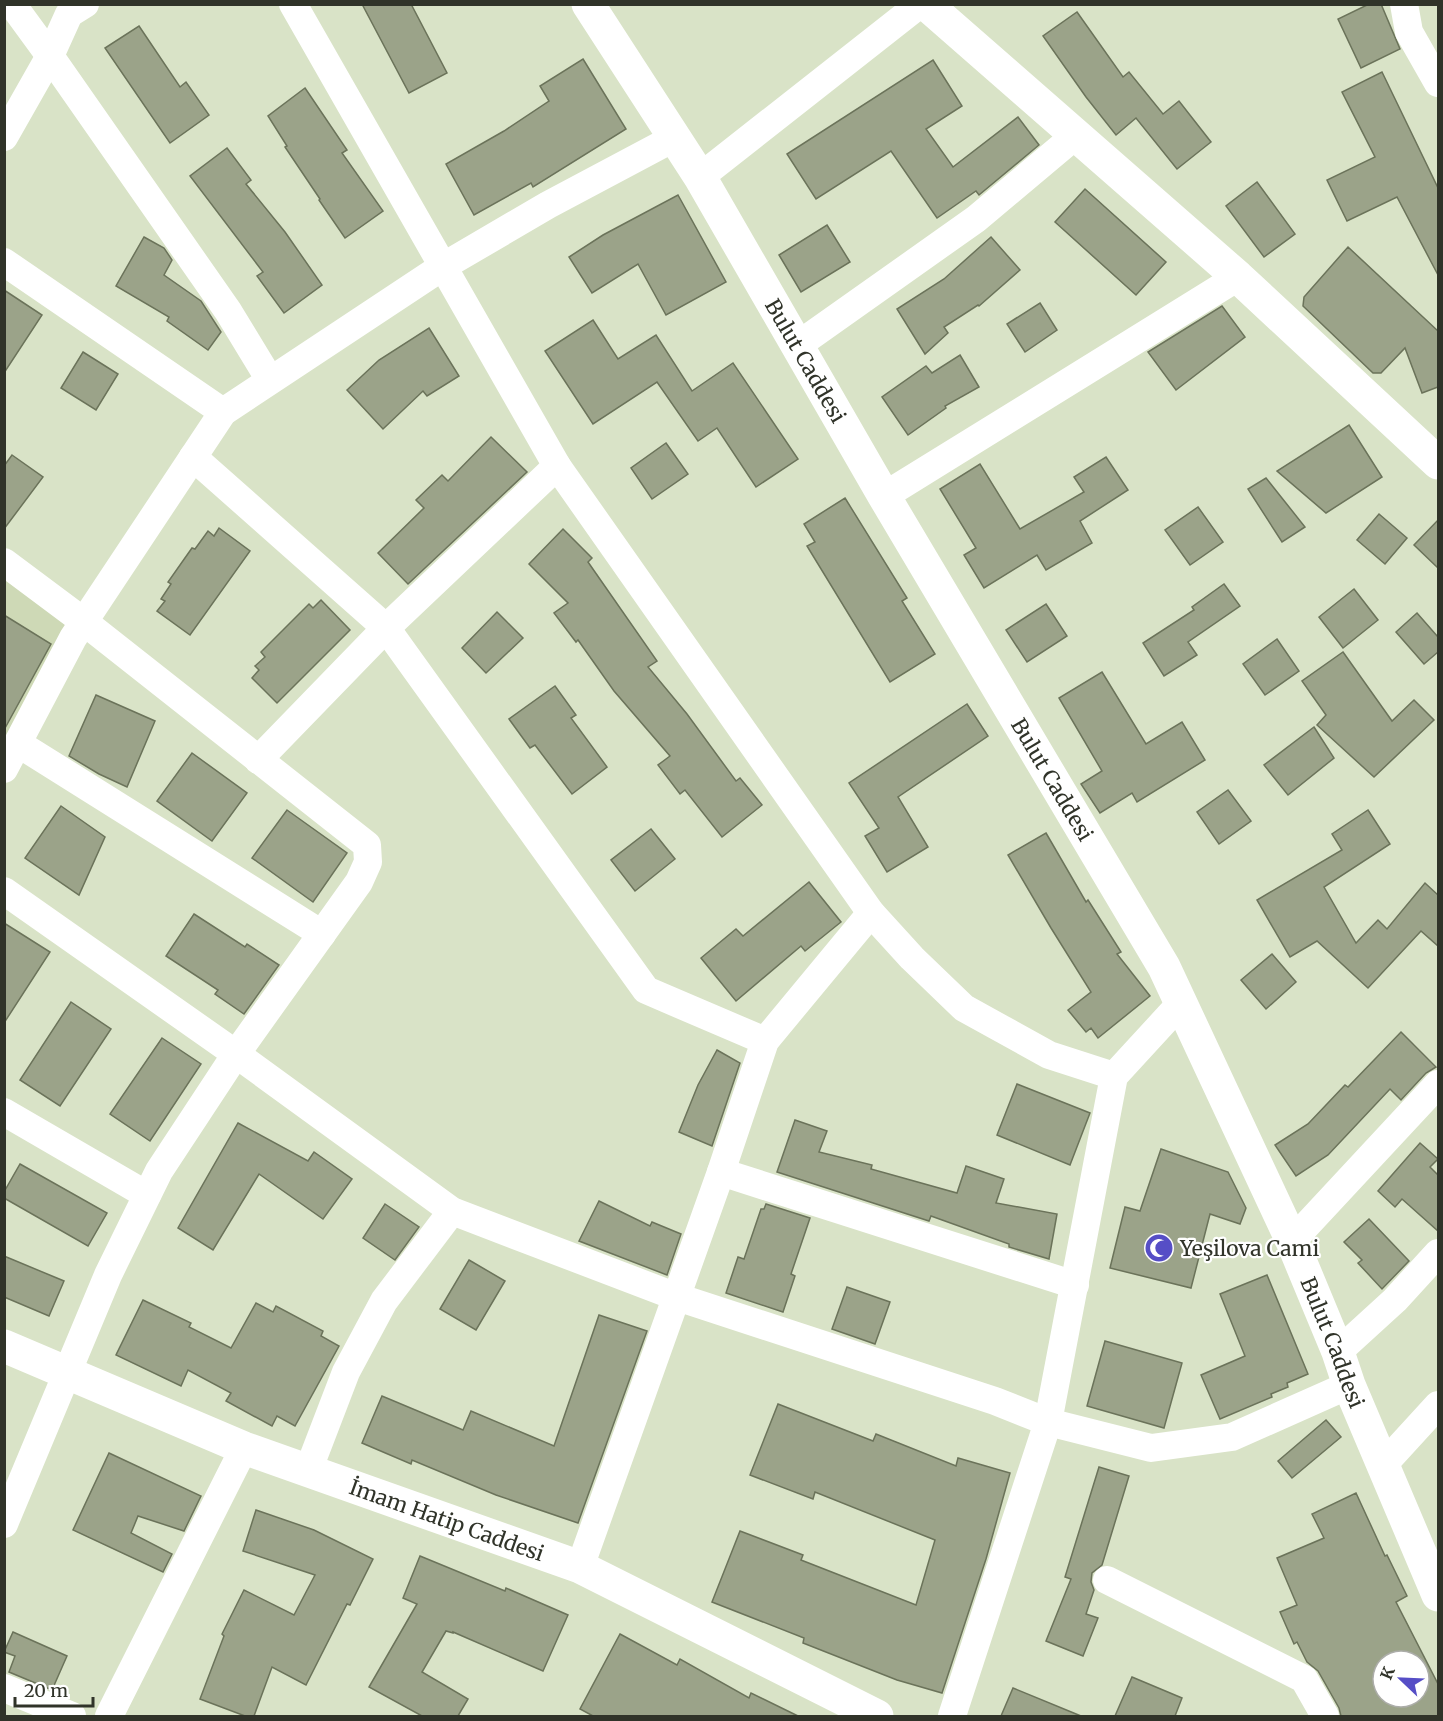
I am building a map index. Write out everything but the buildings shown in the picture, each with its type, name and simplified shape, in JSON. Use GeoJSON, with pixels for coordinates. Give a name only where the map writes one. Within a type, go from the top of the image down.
{"type":"FeatureCollection","features":[{"type":"Feature","properties":{"kind":"street"},"geometry":{"type":"LineString","coordinates":[[12,4],[51,56],[228,311],[270,380]]}},
{"type":"Feature","properties":{"kind":"street"},"geometry":{"type":"LineString","coordinates":[[4,137],[51,56],[69,14],[84,4]]}},
{"type":"Feature","properties":{"kind":"street"},"geometry":{"type":"LineString","coordinates":[[293,4],[556,466],[871,913],[912,958],[964,1008],[1049,1055],[1114,1076]]}},
{"type":"Feature","properties":{"kind":"street","name":"Bulut Caddesi"},"geometry":{"type":"LineString","coordinates":[[588,4],[700,177],[884,496],[1158,956],[1182,1002],[1292,1241],[1338,1352],[1349,1385],[1438,1595]]}},
{"type":"Feature","properties":{"kind":"street"},"geometry":{"type":"LineString","coordinates":[[700,177],[920,4]]}},
{"type":"Feature","properties":{"kind":"street"},"geometry":{"type":"LineString","coordinates":[[926,4],[1238,277],[1438,464]]}},
{"type":"Feature","properties":{"kind":"street"},"geometry":{"type":"LineString","coordinates":[[1404,4],[1409,32],[1438,83]]}},
{"type":"Feature","properties":{"kind":"street"},"geometry":{"type":"LineString","coordinates":[[798,345],[976,219],[1076,135]]}},
{"type":"Feature","properties":{"kind":"street"},"geometry":{"type":"LineString","coordinates":[[4,769],[83,621],[223,412],[442,267],[548,205],[674,138]]}},
{"type":"Feature","properties":{"kind":"street"},"geometry":{"type":"LineString","coordinates":[[4,262],[223,412]]}},
{"type":"Feature","properties":{"kind":"street"},"geometry":{"type":"LineString","coordinates":[[884,496],[1238,277]]}},
{"type":"Feature","properties":{"kind":"street"},"geometry":{"type":"LineString","coordinates":[[193,457],[386,628],[646,990],[765,1041]]}},
{"type":"Feature","properties":{"kind":"street"},"geometry":{"type":"LineString","coordinates":[[258,760],[386,628],[556,466]]}},
{"type":"Feature","properties":{"kind":"street"},"geometry":{"type":"LineString","coordinates":[[4,562],[83,621],[367,845],[368,862],[358,882],[236,1054],[159,1171],[108,1275],[4,1524]]}},
{"type":"Feature","properties":{"kind":"street"},"geometry":{"type":"LineString","coordinates":[[19,744],[322,934]]}},
{"type":"Feature","properties":{"kind":"street"},"geometry":{"type":"LineString","coordinates":[[4,891],[452,1210],[676,1297],[995,1401],[1048,1422],[1151,1448],[1232,1437],[1349,1385]]}},
{"type":"Feature","properties":{"kind":"street"},"geometry":{"type":"LineString","coordinates":[[580,1567],[721,1172],[765,1041],[871,913]]}},
{"type":"Feature","properties":{"kind":"street"},"geometry":{"type":"LineString","coordinates":[[952,1716],[1048,1422],[1076,1285],[1114,1076],[1182,1002]]}},
{"type":"Feature","properties":{"kind":"street"},"geometry":{"type":"LineString","coordinates":[[1292,1241],[1438,1084]]}},
{"type":"Feature","properties":{"kind":"street"},"geometry":{"type":"LineString","coordinates":[[4,1112],[147,1195]]}},
{"type":"Feature","properties":{"kind":"street"},"geometry":{"type":"LineString","coordinates":[[721,1172],[1076,1285]]}},
{"type":"Feature","properties":{"kind":"street"},"geometry":{"type":"LineString","coordinates":[[308,1471],[346,1372],[384,1301],[452,1210]]}},
{"type":"Feature","properties":{"kind":"street"},"geometry":{"type":"LineString","coordinates":[[1338,1352],[1395,1300],[1438,1253]]}},
{"type":"Feature","properties":{"kind":"street","name":"İmam Hatip Caddesi"},"geometry":{"type":"LineString","coordinates":[[4,1346],[244,1448],[580,1567],[877,1716]]}},
{"type":"Feature","properties":{"kind":"street"},"geometry":{"type":"LineString","coordinates":[[1384,1464],[1438,1405]]}},
{"type":"Feature","properties":{"kind":"street"},"geometry":{"type":"LineString","coordinates":[[109,1716],[244,1448]]}},
{"type":"Feature","properties":{"kind":"street"},"geometry":{"type":"LineString","coordinates":[[1107,1580],[1304,1680],[1325,1716]]}},
{"type":"Feature","properties":{"kind":"street"},"geometry":{"type":"LineString","coordinates":[[4,1688],[72,1716]]}},
{"type":"Feature","properties":{"kind":"shaded area"},"geometry":{"type":"Polygon","coordinates":[[[5,573],[76,627],[5,757],[5,573]]]}},
{"type":"Feature","properties":{"kind":"place","name":"Yeşilova Cami"},"geometry":{"type":"Point","coordinates":[1159,1248]}}]}
